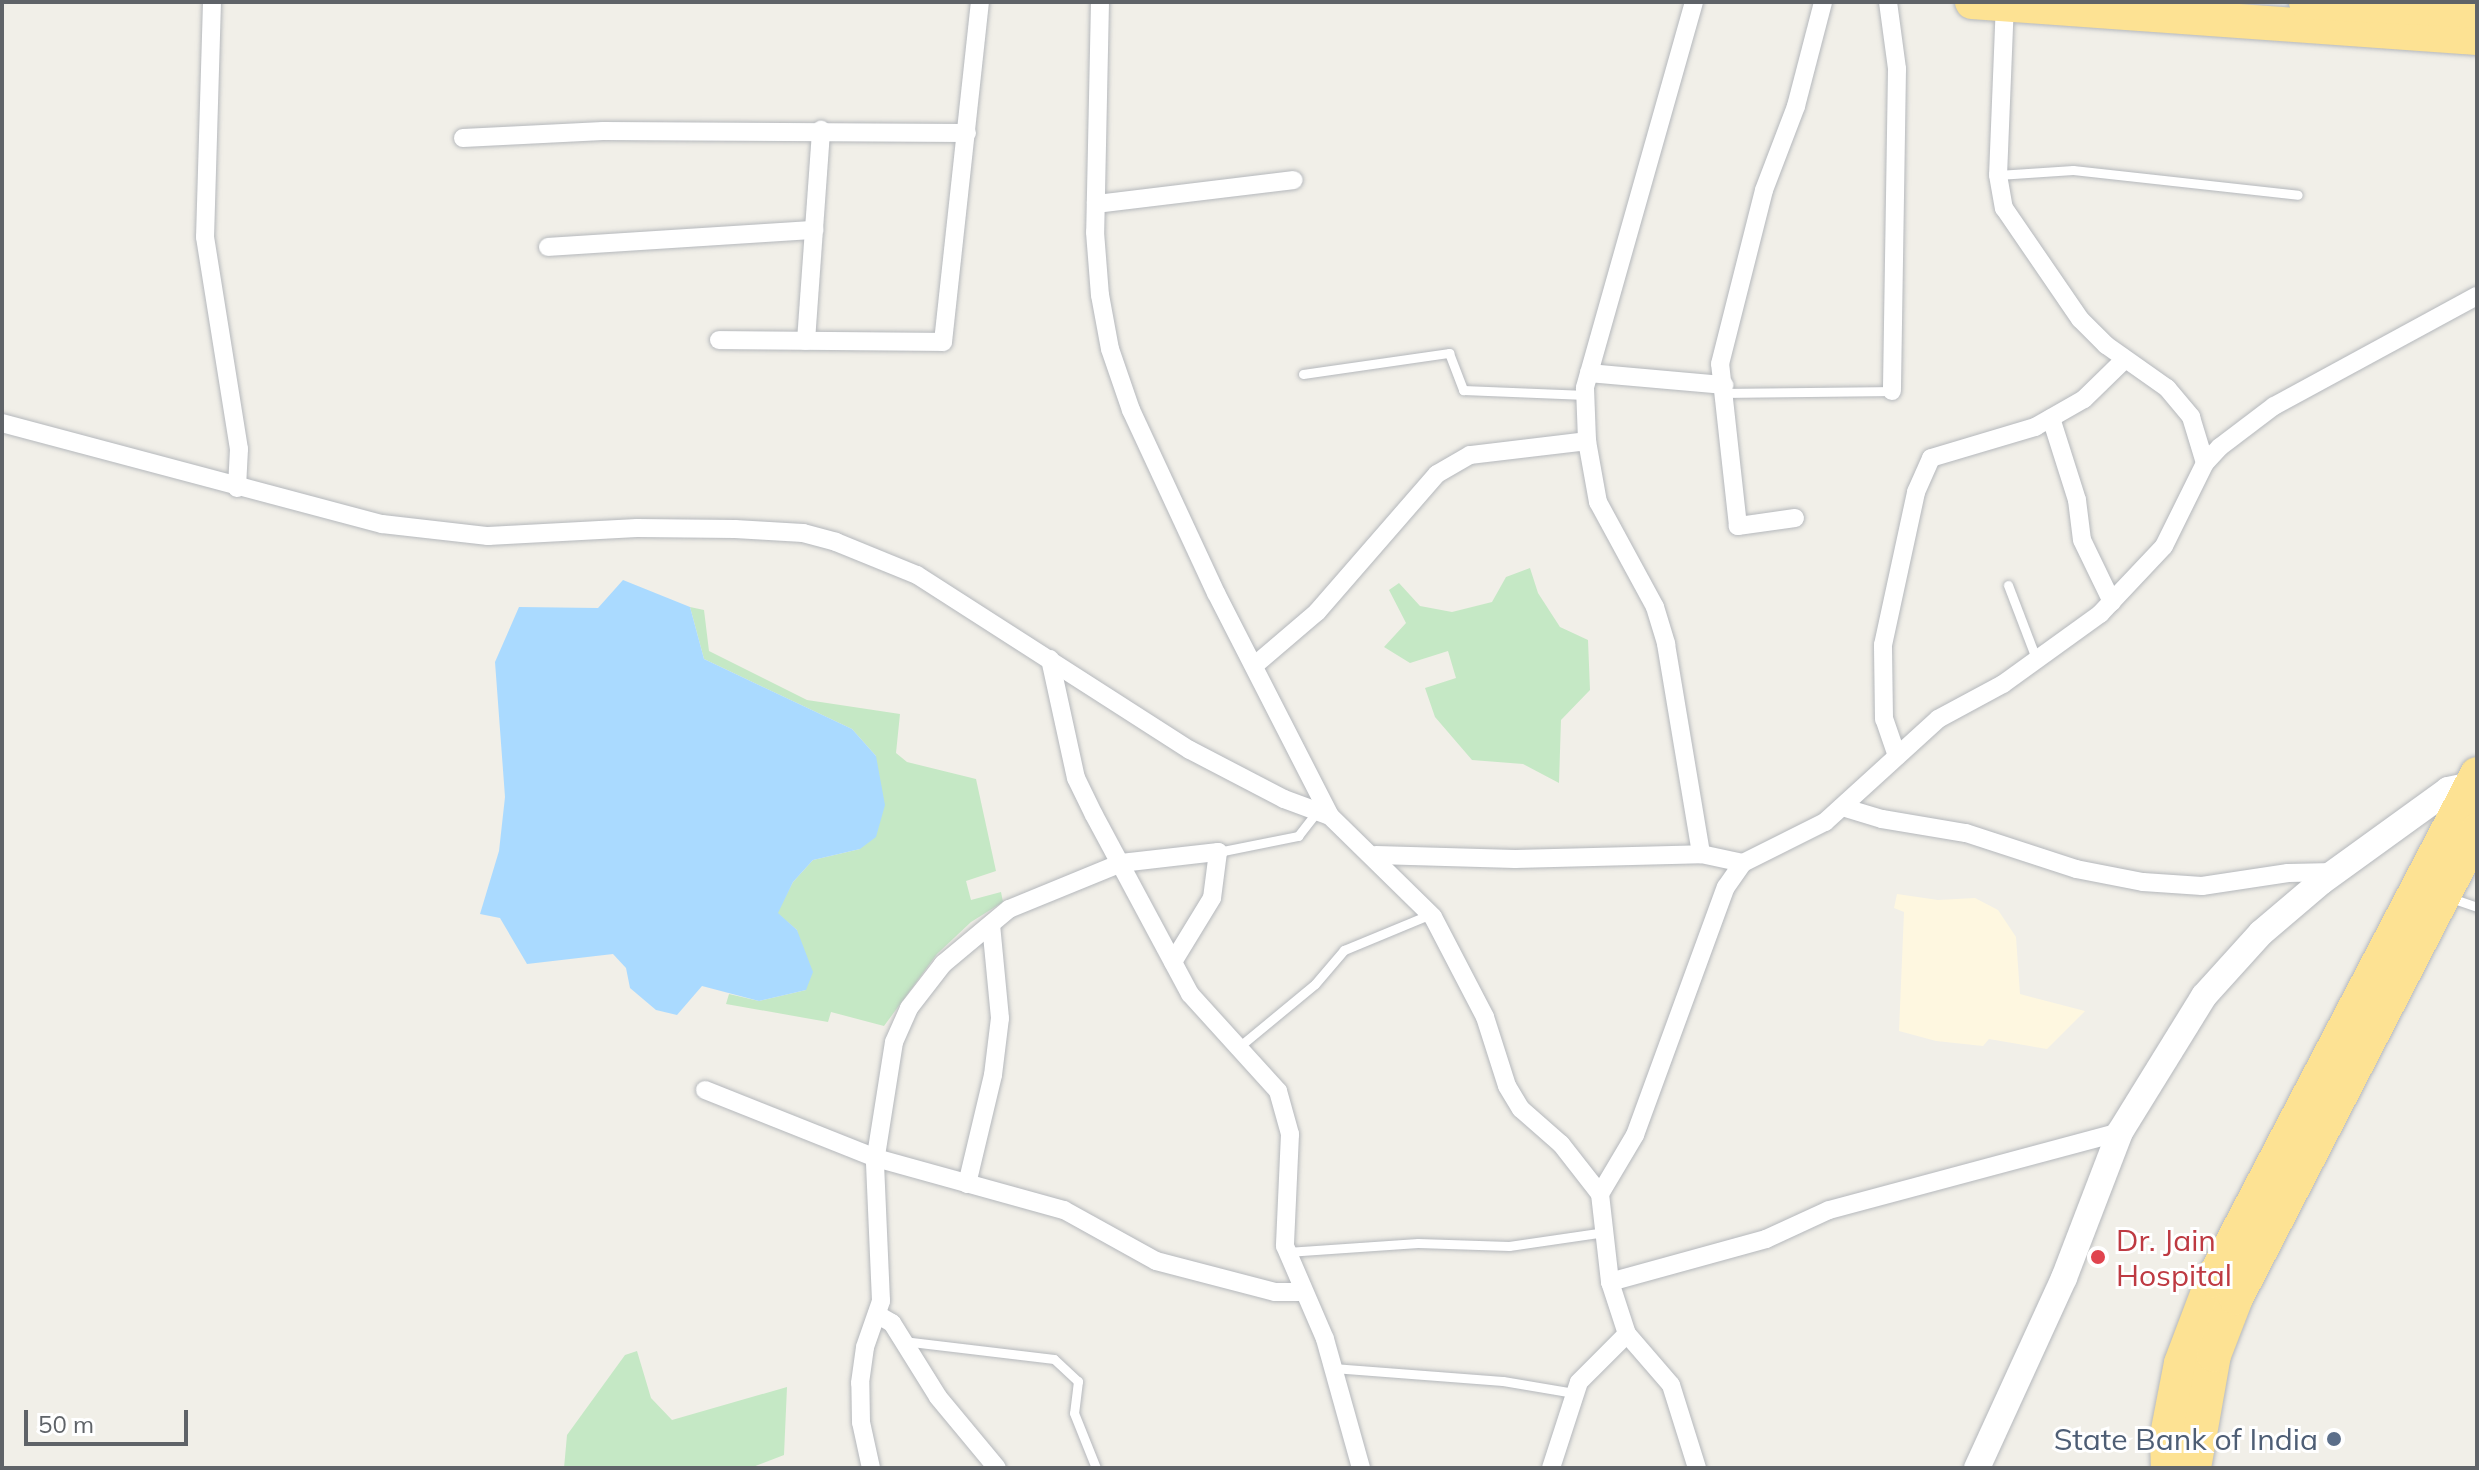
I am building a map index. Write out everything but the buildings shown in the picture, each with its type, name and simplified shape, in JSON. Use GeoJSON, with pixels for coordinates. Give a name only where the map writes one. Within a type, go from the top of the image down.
{"type":"FeatureCollection","features":[{"type":"Feature","properties":{"kind":"highway"},"geometry":{"type":"LineString","coordinates":[[2306,2],[2477,11]]}},
{"type":"Feature","properties":{"kind":"highway"},"geometry":{"type":"LineString","coordinates":[[1994,3],[2477,38]]}},
{"type":"Feature","properties":{"kind":"highway"},"geometry":{"type":"LineString","coordinates":[[2168,1468],[2167,1435],[2181,1363],[2212,1281],[2475,780]]}},
{"type":"Feature","properties":{"kind":"highway"},"geometry":{"type":"LineString","coordinates":[[2194,1468],[2214,1355],[2236,1298],[2477,831]]}},
{"type":"Feature","properties":{"kind":"street"},"geometry":{"type":"LineString","coordinates":[[212,2],[205,237],[239,449],[237,488]]}},
{"type":"Feature","properties":{"kind":"street"},"geometry":{"type":"LineString","coordinates":[[719,340],[943,342],[980,2]]}},
{"type":"Feature","properties":{"kind":"street"},"geometry":{"type":"LineString","coordinates":[[1100,2],[1096,204],[1100,295],[1110,349],[1131,410],[1324,813],[1355,845],[1376,855],[1431,914],[1469,981],[1514,1097],[1561,1144],[1600,1194],[1610,1282],[1627,1334],[1671,1385],[1697,1468]]}},
{"type":"Feature","properties":{"kind":"street"},"geometry":{"type":"LineString","coordinates":[[1694,2],[1655,153],[1589,373],[1586,395],[1587,441],[1598,502],[1655,607],[1666,644],[1701,854]]}},
{"type":"Feature","properties":{"kind":"street"},"geometry":{"type":"LineString","coordinates":[[1795,518],[1738,526],[1720,364],[1736,295],[1823,2]]}},
{"type":"Feature","properties":{"kind":"street"},"geometry":{"type":"LineString","coordinates":[[1888,2],[1897,69],[1892,391]]}},
{"type":"Feature","properties":{"kind":"street"},"geometry":{"type":"LineString","coordinates":[[1994,3],[1998,175],[2004,208],[2017,235],[2080,319],[2125,359],[2167,388],[2191,417],[2205,463]]}},
{"type":"Feature","properties":{"kind":"street"},"geometry":{"type":"LineString","coordinates":[[806,341],[821,130]]}},
{"type":"Feature","properties":{"kind":"street"},"geometry":{"type":"LineString","coordinates":[[463,138],[603,131],[967,133]]}},
{"type":"Feature","properties":{"kind":"street"},"geometry":{"type":"LineString","coordinates":[[1096,204],[1294,180]]}},
{"type":"Feature","properties":{"kind":"street"},"geometry":{"type":"LineString","coordinates":[[548,247],[814,230]]}},
{"type":"Feature","properties":{"kind":"street"},"geometry":{"type":"LineString","coordinates":[[1600,1194],[1635,1135],[1721,900],[1743,863],[1825,822],[1938,719],[2037,661],[2112,602],[2164,546],[2205,463],[2274,406],[2477,296]]}},
{"type":"Feature","properties":{"kind":"street"},"geometry":{"type":"LineString","coordinates":[[1897,756],[1884,719],[1883,645],[1902,551],[1931,458],[2051,418],[2110,379],[2125,359]]}},
{"type":"Feature","properties":{"kind":"street"},"geometry":{"type":"LineString","coordinates":[[1589,373],[1724,389]]}},
{"type":"Feature","properties":{"kind":"street"},"geometry":{"type":"LineString","coordinates":[[2051,418],[2077,500],[2082,540],[2112,602]]}},
{"type":"Feature","properties":{"kind":"street"},"geometry":{"type":"LineString","coordinates":[[2,423],[237,488],[382,524],[488,536],[637,528],[803,533],[917,575],[1190,750],[1324,813]]}},
{"type":"Feature","properties":{"kind":"street"},"geometry":{"type":"LineString","coordinates":[[1255,665],[1317,612],[1437,474],[1470,455],[1587,441]]}},
{"type":"Feature","properties":{"kind":"street"},"geometry":{"type":"LineString","coordinates":[[1050,659],[1076,778],[1173,962],[1190,994],[1278,1091],[1285,1112],[1290,1158],[1283,1218],[1287,1252],[1333,1368],[1361,1468]]}},
{"type":"Feature","properties":{"kind":"street"},"geometry":{"type":"LineString","coordinates":[[1977,1468],[2052,1306],[2120,1132],[2204,996],[2261,933],[2334,872],[2448,790],[2475,780]]}},
{"type":"Feature","properties":{"kind":"street"},"geometry":{"type":"LineString","coordinates":[[1842,807],[1882,819],[1966,833],[2076,869],[2143,882],[2202,886],[2288,873],[2334,872]]}},
{"type":"Feature","properties":{"kind":"street"},"geometry":{"type":"LineString","coordinates":[[871,1468],[861,1422],[860,1383],[865,1347],[878,1315],[876,1158],[894,1042],[909,1008],[943,964],[991,924],[1043,894],[1121,863],[1218,852],[1212,898],[1173,962]]}},
{"type":"Feature","properties":{"kind":"street"},"geometry":{"type":"LineString","coordinates":[[1376,855],[1515,859],[1701,854],[1743,863]]}},
{"type":"Feature","properties":{"kind":"street"},"geometry":{"type":"LineString","coordinates":[[967,1184],[993,1075],[1000,1018],[991,924]]}},
{"type":"Feature","properties":{"kind":"street"},"geometry":{"type":"LineString","coordinates":[[705,1090],[876,1158],[1064,1210],[1156,1261],[1275,1292],[1303,1292]]}},
{"type":"Feature","properties":{"kind":"street"},"geometry":{"type":"LineString","coordinates":[[1610,1282],[1766,1239],[1829,1210],[2120,1132]]}},
{"type":"Feature","properties":{"kind":"street"},"geometry":{"type":"LineString","coordinates":[[878,1315],[892,1323],[946,1407],[997,1468]]}},
{"type":"Feature","properties":{"kind":"street"},"geometry":{"type":"LineString","coordinates":[[1551,1468],[1574,1393],[1627,1334]]}},
{"type":"Feature","properties":{"kind":"lane"},"geometry":{"type":"LineString","coordinates":[[1998,175],[2073,170],[2298,195]]}},
{"type":"Feature","properties":{"kind":"lane"},"geometry":{"type":"LineString","coordinates":[[1303,374],[1449,353],[1463,390],[1586,395]]}},
{"type":"Feature","properties":{"kind":"lane"},"geometry":{"type":"LineString","coordinates":[[1724,389],[1892,391]]}},
{"type":"Feature","properties":{"kind":"lane"},"geometry":{"type":"LineString","coordinates":[[2008,585],[2037,661]]}},
{"type":"Feature","properties":{"kind":"lane"},"geometry":{"type":"LineString","coordinates":[[1218,852],[1298,836],[1324,813]]}},
{"type":"Feature","properties":{"kind":"lane"},"geometry":{"type":"LineString","coordinates":[[2445,896],[2477,907]]}},
{"type":"Feature","properties":{"kind":"lane"},"geometry":{"type":"LineString","coordinates":[[1240,1046],[1315,984],[1344,950],[1431,914]]}},
{"type":"Feature","properties":{"kind":"lane"},"geometry":{"type":"LineString","coordinates":[[1287,1252],[1418,1243],[1509,1246],[1605,1232]]}},
{"type":"Feature","properties":{"kind":"lane"},"geometry":{"type":"LineString","coordinates":[[903,1341],[1054,1359],[1078,1381],[1074,1413],[1096,1468]]}},
{"type":"Feature","properties":{"kind":"lane"},"geometry":{"type":"LineString","coordinates":[[1333,1368],[1503,1381],[1574,1393]]}},
{"type":"Feature","properties":{"kind":"shaded area"},"geometry":{"type":"Polygon","coordinates":[[[1897,894],[1938,900],[1975,898],[1998,910],[2016,937],[2020,994],[2085,1011],[2047,1049],[1989,1039],[1983,1046],[1936,1041],[1899,1031],[1904,912],[1894,908],[1897,894]]]}},
{"type":"Feature","properties":{"kind":"green space"},"geometry":{"type":"Polygon","coordinates":[[[1530,568],[1538,593],[1560,627],[1588,640],[1590,690],[1561,720],[1559,783],[1523,764],[1472,760],[1435,717],[1425,688],[1456,678],[1448,651],[1410,663],[1384,647],[1406,623],[1389,590],[1399,583],[1420,606],[1452,612],[1492,602],[1506,577],[1530,568]]]}},
{"type":"Feature","properties":{"kind":"green space"},"geometry":{"type":"Polygon","coordinates":[[[690,607],[704,610],[709,651],[807,700],[900,714],[896,753],[907,762],[976,779],[996,871],[966,881],[971,900],[1001,892],[1003,902],[971,922],[937,954],[884,1026],[831,1012],[828,1022],[726,1004],[729,994],[759,1001],[806,990],[797,930],[777,913],[793,882],[813,860],[860,849],[876,756],[852,729],[704,659],[690,607]]]}},
{"type":"Feature","properties":{"kind":"green space"},"geometry":{"type":"Polygon","coordinates":[[[637,1351],[651,1398],[672,1420],[787,1387],[784,1455],[750,1468],[564,1468],[567,1435],[625,1355],[637,1351]]]}},
{"type":"Feature","properties":{"kind":"water"},"geometry":{"type":"Polygon","coordinates":[[[623,580],[690,607],[704,659],[852,729],[876,756],[885,805],[876,837],[860,849],[813,860],[793,882],[778,913],[797,930],[813,972],[806,990],[759,1001],[702,986],[677,1015],[656,1010],[630,988],[626,968],[613,954],[527,964],[500,918],[480,914],[499,851],[505,797],[495,662],[519,607],[598,608],[623,580]]]}},
{"type":"Feature","properties":{"kind":"place","name":"Dr. Jain Hospital"},"geometry":{"type":"Point","coordinates":[2098,1257]}},
{"type":"Feature","properties":{"kind":"place","name":"State Bank of India"},"geometry":{"type":"Point","coordinates":[2334,1439]}}]}
